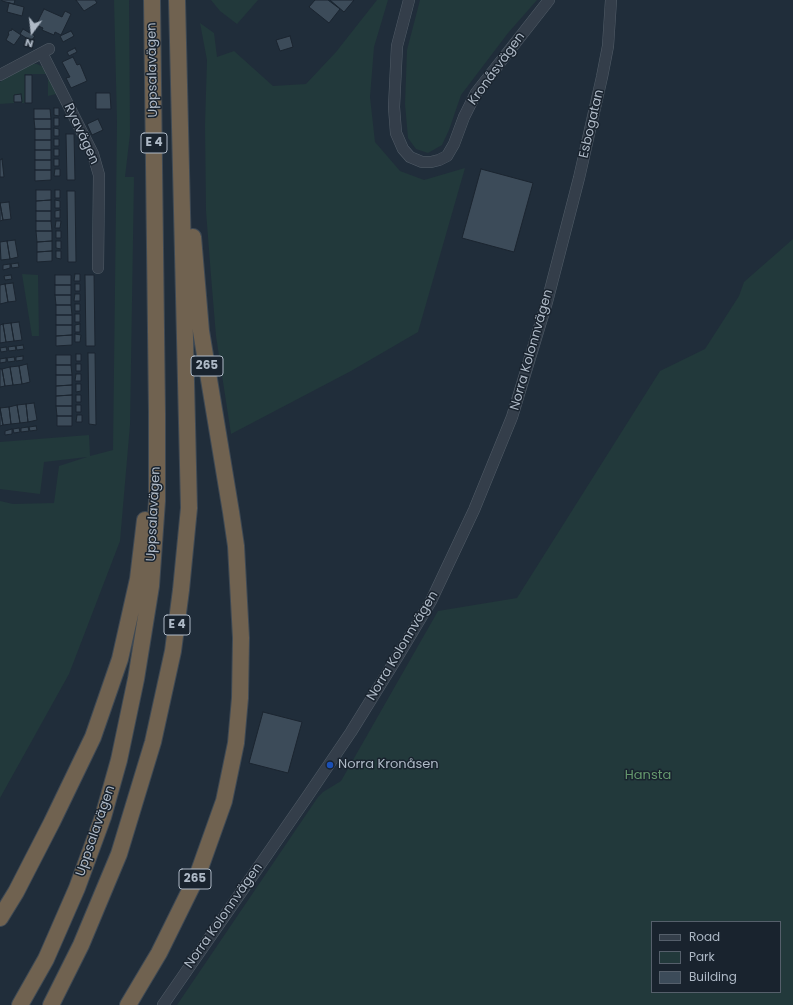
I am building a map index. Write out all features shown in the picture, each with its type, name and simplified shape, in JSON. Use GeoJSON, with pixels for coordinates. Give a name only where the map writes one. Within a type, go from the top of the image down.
{"type":"FeatureCollection","features":[{"type":"Feature","properties":{"kind":"highway","name":"Uppsalavägen"},"geometry":{"type":"LineString","coordinates":[[20,1005],[46,959],[77,888],[103,817],[119,760],[136,679],[151,586],[157,501],[152,0]]}},
{"type":"Feature","properties":{"kind":"highway","name":"Uppsalavägen"},"geometry":{"type":"LineString","coordinates":[[51,1005],[81,945],[119,854],[153,742],[173,651],[181,590],[189,508],[177,0]]}},
{"type":"Feature","properties":{"kind":"highway","name":"265"},"geometry":{"type":"LineString","coordinates":[[128,1005],[158,953],[198,874],[224,801],[236,743],[240,698],[241,638],[236,546],[201,331],[180,90]]}},
{"type":"Feature","properties":{"kind":"highway"},"geometry":{"type":"LineString","coordinates":[[0,922],[52,822],[93,737],[120,659],[138,579],[146,513],[152,438],[157,413]]}},
{"type":"Feature","properties":{"kind":"highway"},"geometry":{"type":"LineString","coordinates":[[0,918],[16,892]]}},
{"type":"Feature","properties":{"kind":"street","name":"Kronåsvägen"},"geometry":{"type":"LineString","coordinates":[[409,0],[397,46],[394,107],[396,133],[403,149],[410,157],[422,162],[431,162],[446,156],[454,144],[464,117],[476,93],[548,0]]}},
{"type":"Feature","properties":{"kind":"street","name":"Esbogatan"},"geometry":{"type":"LineString","coordinates":[[561,245],[579,178],[602,77],[608,46],[611,0]]}},
{"type":"Feature","properties":{"kind":"street","name":"Ryavägen"},"geometry":{"type":"LineString","coordinates":[[0,75],[46,51],[93,154],[99,175],[98,268]]}},
{"type":"Feature","properties":{"kind":"street","name":"Norra Kolonnvägen"},"geometry":{"type":"LineString","coordinates":[[163,1005],[333,758],[431,601],[474,510],[512,418],[547,302],[561,245]]}},
{"type":"Feature","properties":{"kind":"green space"},"geometry":{"type":"Polygon","coordinates":[[[114,0],[129,0],[130,134],[125,177],[134,177],[130,425],[120,541],[69,674],[0,798],[0,501],[13,504],[54,503],[59,466],[87,457],[44,462],[40,494],[0,489],[0,442],[89,435],[90,456],[113,450],[117,122],[114,0]]]}},
{"type":"Feature","properties":{"kind":"green space"},"geometry":{"type":"Polygon","coordinates":[[[211,0],[258,0],[237,24],[220,11],[211,0]]]}},
{"type":"Feature","properties":{"kind":"green space"},"geometry":{"type":"Polygon","coordinates":[[[377,0],[388,0],[374,47],[370,97],[375,142],[400,171],[424,180],[465,168],[418,332],[351,371],[231,434],[216,336],[206,211],[205,125],[207,60],[200,23],[214,33],[217,57],[234,51],[273,86],[306,84],[336,52],[377,0]]]}},
{"type":"Feature","properties":{"kind":"green space"},"geometry":{"type":"Polygon","coordinates":[[[420,0],[537,0],[508,33],[461,95],[449,130],[442,145],[428,153],[416,149],[408,138],[405,104],[407,50],[420,0]]]}},
{"type":"Feature","properties":{"kind":"green space"},"geometry":{"type":"Polygon","coordinates":[[[32,64],[37,64],[45,68],[58,90],[56,94],[48,96],[48,74],[25,74],[25,103],[22,103],[21,94],[14,95],[14,103],[0,104],[0,82],[32,64]]]}},
{"type":"Feature","properties":{"kind":"green space","name":"Hansta"},"geometry":{"type":"Polygon","coordinates":[[[793,239],[793,1005],[177,1005],[318,797],[323,792],[341,781],[438,611],[517,598],[660,371],[705,349],[739,296],[744,282],[793,239]]]}},
{"type":"Feature","properties":{"kind":"green space"},"geometry":{"type":"Polygon","coordinates":[[[22,274],[38,275],[39,336],[32,336],[22,274]]]}},
{"type":"Feature","properties":{"kind":"building"},"geometry":{"type":"Polygon","coordinates":[[[2,0],[15,0],[14,4],[2,0]]]}},
{"type":"Feature","properties":{"kind":"building"},"geometry":{"type":"Polygon","coordinates":[[[76,0],[95,0],[97,3],[84,11],[76,0]]]}},
{"type":"Feature","properties":{"kind":"building"},"geometry":{"type":"Polygon","coordinates":[[[315,0],[328,0],[340,9],[329,23],[309,7],[315,0]]]}},
{"type":"Feature","properties":{"kind":"building"},"geometry":{"type":"Polygon","coordinates":[[[330,0],[354,0],[344,12],[330,0]]]}},
{"type":"Feature","properties":{"kind":"building"},"geometry":{"type":"Polygon","coordinates":[[[9,3],[24,7],[22,16],[7,12],[9,3]]]}},
{"type":"Feature","properties":{"kind":"building"},"geometry":{"type":"Polygon","coordinates":[[[44,9],[62,17],[65,11],[71,14],[61,35],[55,32],[54,35],[42,30],[43,28],[36,25],[44,9]]]}},
{"type":"Feature","properties":{"kind":"building"},"geometry":{"type":"Polygon","coordinates":[[[12,29],[21,35],[14,45],[6,40],[9,34],[8,33],[12,29]]]}},
{"type":"Feature","properties":{"kind":"building"},"geometry":{"type":"Polygon","coordinates":[[[23,29],[35,36],[31,41],[20,34],[23,29]]]}},
{"type":"Feature","properties":{"kind":"building"},"geometry":{"type":"Polygon","coordinates":[[[71,31],[74,36],[63,42],[60,36],[71,31]]]}},
{"type":"Feature","properties":{"kind":"building"},"geometry":{"type":"Polygon","coordinates":[[[290,36],[293,47],[280,51],[276,40],[290,36]]]}},
{"type":"Feature","properties":{"kind":"building"},"geometry":{"type":"Polygon","coordinates":[[[75,48],[77,52],[69,56],[67,52],[75,48]]]}},
{"type":"Feature","properties":{"kind":"building"},"geometry":{"type":"Polygon","coordinates":[[[73,57],[77,65],[80,64],[87,81],[71,88],[66,78],[70,77],[62,62],[73,57]]]}},
{"type":"Feature","properties":{"kind":"building"},"geometry":{"type":"Polygon","coordinates":[[[25,75],[32,75],[32,103],[25,103],[25,75]]]}},
{"type":"Feature","properties":{"kind":"building"},"geometry":{"type":"Polygon","coordinates":[[[96,93],[110,93],[111,109],[96,109],[96,93]]]}},
{"type":"Feature","properties":{"kind":"building"},"geometry":{"type":"Polygon","coordinates":[[[21,94],[22,102],[14,102],[14,95],[21,94]]]}},
{"type":"Feature","properties":{"kind":"building"},"geometry":{"type":"Polygon","coordinates":[[[54,108],[59,108],[59,116],[54,115],[54,108]]]}},
{"type":"Feature","properties":{"kind":"building"},"geometry":{"type":"Polygon","coordinates":[[[34,109],[50,109],[51,119],[34,119],[34,109]]]}},
{"type":"Feature","properties":{"kind":"building"},"geometry":{"type":"Polygon","coordinates":[[[54,118],[59,118],[59,126],[54,126],[54,118]]]}},
{"type":"Feature","properties":{"kind":"building"},"geometry":{"type":"Polygon","coordinates":[[[34,119],[51,119],[51,129],[35,129],[34,119]]]}},
{"type":"Feature","properties":{"kind":"building"},"geometry":{"type":"Polygon","coordinates":[[[98,119],[103,130],[92,135],[87,124],[98,119]]]}},
{"type":"Feature","properties":{"kind":"building"},"geometry":{"type":"Polygon","coordinates":[[[54,128],[59,129],[59,136],[54,136],[54,128]]]}},
{"type":"Feature","properties":{"kind":"building"},"geometry":{"type":"Polygon","coordinates":[[[35,129],[51,129],[51,140],[35,140],[35,129]]]}},
{"type":"Feature","properties":{"kind":"building"},"geometry":{"type":"Polygon","coordinates":[[[66,134],[74,134],[75,180],[67,180],[66,134]]]}},
{"type":"Feature","properties":{"kind":"building"},"geometry":{"type":"Polygon","coordinates":[[[54,139],[59,139],[59,146],[54,146],[54,139]]]}},
{"type":"Feature","properties":{"kind":"building"},"geometry":{"type":"Polygon","coordinates":[[[35,140],[51,140],[51,150],[35,150],[35,140]]]}},
{"type":"Feature","properties":{"kind":"building"},"geometry":{"type":"Polygon","coordinates":[[[54,149],[59,149],[59,156],[54,156],[54,149]]]}},
{"type":"Feature","properties":{"kind":"building"},"geometry":{"type":"Polygon","coordinates":[[[35,150],[51,150],[51,160],[35,160],[35,150]]]}},
{"type":"Feature","properties":{"kind":"building"},"geometry":{"type":"Polygon","coordinates":[[[2,159],[4,177],[0,177],[0,160],[2,159]]]}},
{"type":"Feature","properties":{"kind":"building"},"geometry":{"type":"Polygon","coordinates":[[[54,159],[59,159],[59,166],[54,166],[54,159]]]}},
{"type":"Feature","properties":{"kind":"building"},"geometry":{"type":"Polygon","coordinates":[[[35,160],[51,160],[51,170],[35,170],[35,160]]]}},
{"type":"Feature","properties":{"kind":"building"},"geometry":{"type":"Polygon","coordinates":[[[55,169],[60,169],[60,176],[54,176],[55,169]]]}},
{"type":"Feature","properties":{"kind":"building"},"geometry":{"type":"Polygon","coordinates":[[[481,169],[533,183],[514,252],[462,238],[481,169]]]}},
{"type":"Feature","properties":{"kind":"building"},"geometry":{"type":"Polygon","coordinates":[[[35,170],[51,170],[51,180],[35,181],[35,170]]]}},
{"type":"Feature","properties":{"kind":"building"},"geometry":{"type":"Polygon","coordinates":[[[36,190],[51,190],[51,200],[36,201],[36,190]]]}},
{"type":"Feature","properties":{"kind":"building"},"geometry":{"type":"Polygon","coordinates":[[[55,190],[60,190],[60,198],[55,198],[55,190]]]}},
{"type":"Feature","properties":{"kind":"building"},"geometry":{"type":"Polygon","coordinates":[[[67,191],[75,191],[76,262],[68,262],[67,191]]]}},
{"type":"Feature","properties":{"kind":"building"},"geometry":{"type":"Polygon","coordinates":[[[51,200],[51,211],[36,211],[36,201],[51,200]]]}},
{"type":"Feature","properties":{"kind":"building"},"geometry":{"type":"Polygon","coordinates":[[[55,200],[60,201],[60,208],[55,208],[55,200]]]}},
{"type":"Feature","properties":{"kind":"building"},"geometry":{"type":"Polygon","coordinates":[[[9,202],[11,219],[3,220],[0,203],[9,202]]]}},
{"type":"Feature","properties":{"kind":"building"},"geometry":{"type":"Polygon","coordinates":[[[0,203],[3,220],[0,221],[0,203]]]}},
{"type":"Feature","properties":{"kind":"building"},"geometry":{"type":"Polygon","coordinates":[[[60,210],[60,218],[55,218],[55,211],[60,210]]]}},
{"type":"Feature","properties":{"kind":"building"},"geometry":{"type":"Polygon","coordinates":[[[36,211],[51,211],[51,221],[36,221],[36,211]]]}},
{"type":"Feature","properties":{"kind":"building"},"geometry":{"type":"Polygon","coordinates":[[[36,221],[51,221],[52,231],[36,231],[36,221]]]}},
{"type":"Feature","properties":{"kind":"building"},"geometry":{"type":"Polygon","coordinates":[[[56,221],[61,221],[60,228],[55,228],[56,221]]]}},
{"type":"Feature","properties":{"kind":"building"},"geometry":{"type":"Polygon","coordinates":[[[36,231],[52,231],[52,241],[37,242],[36,231]]]}},
{"type":"Feature","properties":{"kind":"building"},"geometry":{"type":"Polygon","coordinates":[[[56,231],[61,231],[61,238],[56,238],[56,231]]]}},
{"type":"Feature","properties":{"kind":"building"},"geometry":{"type":"Polygon","coordinates":[[[15,240],[18,257],[10,259],[7,241],[15,240]]]}},
{"type":"Feature","properties":{"kind":"building"},"geometry":{"type":"Polygon","coordinates":[[[7,241],[10,259],[1,260],[0,242],[7,241]]]}},
{"type":"Feature","properties":{"kind":"building"},"geometry":{"type":"Polygon","coordinates":[[[52,241],[52,251],[37,252],[37,242],[52,241]]]}},
{"type":"Feature","properties":{"kind":"building"},"geometry":{"type":"Polygon","coordinates":[[[56,241],[61,241],[61,249],[56,248],[56,241]]]}},
{"type":"Feature","properties":{"kind":"building"},"geometry":{"type":"Polygon","coordinates":[[[52,251],[52,261],[37,262],[37,252],[52,251]]]}},
{"type":"Feature","properties":{"kind":"building"},"geometry":{"type":"Polygon","coordinates":[[[56,251],[61,251],[61,259],[56,258],[56,251]]]}},
{"type":"Feature","properties":{"kind":"building"},"geometry":{"type":"Polygon","coordinates":[[[18,263],[19,267],[12,268],[11,264],[18,263]]]}},
{"type":"Feature","properties":{"kind":"building"},"geometry":{"type":"Polygon","coordinates":[[[10,264],[10,268],[3,270],[3,265],[10,264]]]}},
{"type":"Feature","properties":{"kind":"building"},"geometry":{"type":"Polygon","coordinates":[[[75,274],[80,274],[80,281],[74,281],[75,274]]]}},
{"type":"Feature","properties":{"kind":"building"},"geometry":{"type":"Polygon","coordinates":[[[11,275],[12,279],[5,280],[4,276],[11,275]]]}},
{"type":"Feature","properties":{"kind":"building"},"geometry":{"type":"Polygon","coordinates":[[[55,275],[71,275],[71,285],[55,285],[55,275]]]}},
{"type":"Feature","properties":{"kind":"building"},"geometry":{"type":"Polygon","coordinates":[[[85,275],[94,275],[95,346],[86,346],[85,275]]]}},
{"type":"Feature","properties":{"kind":"building"},"geometry":{"type":"Polygon","coordinates":[[[13,283],[16,301],[8,302],[5,284],[13,283]]]}},
{"type":"Feature","properties":{"kind":"building"},"geometry":{"type":"Polygon","coordinates":[[[5,284],[8,302],[0,304],[0,285],[5,284]]]}},
{"type":"Feature","properties":{"kind":"building"},"geometry":{"type":"Polygon","coordinates":[[[75,284],[80,284],[80,291],[75,291],[75,284]]]}},
{"type":"Feature","properties":{"kind":"building"},"geometry":{"type":"Polygon","coordinates":[[[55,285],[71,285],[71,295],[55,295],[55,285]]]}},
{"type":"Feature","properties":{"kind":"building"},"geometry":{"type":"Polygon","coordinates":[[[75,294],[80,294],[80,301],[74,301],[75,294]]]}},
{"type":"Feature","properties":{"kind":"building"},"geometry":{"type":"Polygon","coordinates":[[[55,295],[71,295],[71,305],[56,305],[55,295]]]}},
{"type":"Feature","properties":{"kind":"building"},"geometry":{"type":"Polygon","coordinates":[[[75,304],[80,304],[80,311],[75,311],[75,304]]]}},
{"type":"Feature","properties":{"kind":"building"},"geometry":{"type":"Polygon","coordinates":[[[56,305],[71,305],[72,315],[56,315],[56,305]]]}},
{"type":"Feature","properties":{"kind":"building"},"geometry":{"type":"Polygon","coordinates":[[[75,314],[80,314],[80,322],[75,322],[75,314]]]}},
{"type":"Feature","properties":{"kind":"building"},"geometry":{"type":"Polygon","coordinates":[[[56,315],[72,315],[72,325],[56,325],[56,315]]]}},
{"type":"Feature","properties":{"kind":"building"},"geometry":{"type":"Polygon","coordinates":[[[19,322],[22,340],[14,341],[11,323],[19,322]]]}},
{"type":"Feature","properties":{"kind":"building"},"geometry":{"type":"Polygon","coordinates":[[[11,323],[14,341],[6,342],[3,324],[11,323]]]}},
{"type":"Feature","properties":{"kind":"building"},"geometry":{"type":"Polygon","coordinates":[[[3,324],[6,342],[0,343],[0,325],[3,324]]]}},
{"type":"Feature","properties":{"kind":"building"},"geometry":{"type":"Polygon","coordinates":[[[80,324],[80,332],[75,332],[75,325],[80,324]]]}},
{"type":"Feature","properties":{"kind":"building"},"geometry":{"type":"Polygon","coordinates":[[[56,325],[72,325],[72,335],[56,336],[56,325]]]}},
{"type":"Feature","properties":{"kind":"building"},"geometry":{"type":"Polygon","coordinates":[[[75,334],[81,335],[80,342],[75,342],[75,334]]]}},
{"type":"Feature","properties":{"kind":"building"},"geometry":{"type":"Polygon","coordinates":[[[72,335],[72,345],[56,346],[56,336],[72,335]]]}},
{"type":"Feature","properties":{"kind":"building"},"geometry":{"type":"Polygon","coordinates":[[[23,345],[24,349],[17,350],[16,346],[23,345]]]}},
{"type":"Feature","properties":{"kind":"building"},"geometry":{"type":"Polygon","coordinates":[[[15,346],[16,350],[9,351],[8,347],[15,346]]]}},
{"type":"Feature","properties":{"kind":"building"},"geometry":{"type":"Polygon","coordinates":[[[6,347],[7,351],[1,352],[0,348],[6,347]]]}},
{"type":"Feature","properties":{"kind":"building"},"geometry":{"type":"Polygon","coordinates":[[[88,353],[95,353],[96,425],[89,424],[88,353]]]}},
{"type":"Feature","properties":{"kind":"building"},"geometry":{"type":"Polygon","coordinates":[[[76,354],[81,354],[81,361],[76,361],[76,354]]]}},
{"type":"Feature","properties":{"kind":"building"},"geometry":{"type":"Polygon","coordinates":[[[56,355],[71,355],[71,365],[56,365],[56,355]]]}},
{"type":"Feature","properties":{"kind":"building"},"geometry":{"type":"Polygon","coordinates":[[[23,356],[23,360],[16,361],[16,357],[23,356]]]}},
{"type":"Feature","properties":{"kind":"building"},"geometry":{"type":"Polygon","coordinates":[[[14,357],[15,361],[8,362],[7,358],[14,357]]]}},
{"type":"Feature","properties":{"kind":"building"},"geometry":{"type":"Polygon","coordinates":[[[6,358],[6,362],[0,363],[0,359],[6,358]]]}},
{"type":"Feature","properties":{"kind":"building"},"geometry":{"type":"Polygon","coordinates":[[[27,364],[30,382],[22,384],[19,366],[27,364]]]}},
{"type":"Feature","properties":{"kind":"building"},"geometry":{"type":"Polygon","coordinates":[[[76,364],[81,364],[81,371],[76,371],[76,364]]]}},
{"type":"Feature","properties":{"kind":"building"},"geometry":{"type":"Polygon","coordinates":[[[56,365],[71,365],[72,375],[56,375],[56,365]]]}},
{"type":"Feature","properties":{"kind":"building"},"geometry":{"type":"Polygon","coordinates":[[[19,366],[22,384],[13,385],[10,367],[19,366]]]}},
{"type":"Feature","properties":{"kind":"building"},"geometry":{"type":"Polygon","coordinates":[[[10,367],[13,385],[5,386],[2,369],[10,367]]]}},
{"type":"Feature","properties":{"kind":"building"},"geometry":{"type":"Polygon","coordinates":[[[0,369],[2,369],[5,386],[0,387],[0,369]]]}},
{"type":"Feature","properties":{"kind":"building"},"geometry":{"type":"Polygon","coordinates":[[[76,374],[81,374],[81,381],[75,381],[76,374]]]}},
{"type":"Feature","properties":{"kind":"building"},"geometry":{"type":"Polygon","coordinates":[[[56,375],[72,375],[72,385],[56,386],[56,375]]]}},
{"type":"Feature","properties":{"kind":"building"},"geometry":{"type":"Polygon","coordinates":[[[76,384],[81,384],[81,391],[76,392],[76,384]]]}},
{"type":"Feature","properties":{"kind":"building"},"geometry":{"type":"Polygon","coordinates":[[[72,385],[72,395],[56,396],[56,386],[72,385]]]}},
{"type":"Feature","properties":{"kind":"building"},"geometry":{"type":"Polygon","coordinates":[[[72,395],[72,406],[56,406],[56,396],[72,395]]]}},
{"type":"Feature","properties":{"kind":"building"},"geometry":{"type":"Polygon","coordinates":[[[76,395],[81,395],[81,402],[76,402],[76,395]]]}},
{"type":"Feature","properties":{"kind":"building"},"geometry":{"type":"Polygon","coordinates":[[[34,403],[37,420],[28,422],[26,404],[34,403]]]}},
{"type":"Feature","properties":{"kind":"building"},"geometry":{"type":"Polygon","coordinates":[[[26,404],[28,422],[20,423],[17,405],[26,404]]]}},
{"type":"Feature","properties":{"kind":"building"},"geometry":{"type":"Polygon","coordinates":[[[17,405],[20,423],[11,424],[9,407],[17,405]]]}},
{"type":"Feature","properties":{"kind":"building"},"geometry":{"type":"Polygon","coordinates":[[[76,405],[81,405],[81,412],[76,412],[76,405]]]}},
{"type":"Feature","properties":{"kind":"building"},"geometry":{"type":"Polygon","coordinates":[[[56,406],[72,406],[72,416],[57,416],[56,406]]]}},
{"type":"Feature","properties":{"kind":"building"},"geometry":{"type":"Polygon","coordinates":[[[9,407],[11,424],[3,425],[0,408],[9,407]]]}},
{"type":"Feature","properties":{"kind":"building"},"geometry":{"type":"Polygon","coordinates":[[[0,408],[3,425],[0,426],[0,408]]]}},
{"type":"Feature","properties":{"kind":"building"},"geometry":{"type":"Polygon","coordinates":[[[77,415],[82,415],[82,422],[76,422],[77,415]]]}},
{"type":"Feature","properties":{"kind":"building"},"geometry":{"type":"Polygon","coordinates":[[[57,416],[72,416],[72,426],[57,426],[57,416]]]}},
{"type":"Feature","properties":{"kind":"building"},"geometry":{"type":"Polygon","coordinates":[[[36,426],[37,430],[30,431],[29,427],[36,426]]]}},
{"type":"Feature","properties":{"kind":"building"},"geometry":{"type":"Polygon","coordinates":[[[28,427],[29,431],[21,432],[21,428],[28,427]]]}},
{"type":"Feature","properties":{"kind":"building"},"geometry":{"type":"Polygon","coordinates":[[[19,428],[20,432],[14,433],[13,429],[19,428]]]}},
{"type":"Feature","properties":{"kind":"building"},"geometry":{"type":"Polygon","coordinates":[[[12,429],[12,434],[5,435],[5,431],[12,429]]]}},
{"type":"Feature","properties":{"kind":"building"},"geometry":{"type":"Polygon","coordinates":[[[263,712],[302,722],[288,773],[249,763],[263,712]]]}},
{"type":"Feature","properties":{"kind":"place","name":"Norra Kronåsen"},"geometry":{"type":"Point","coordinates":[330,765]}}]}
